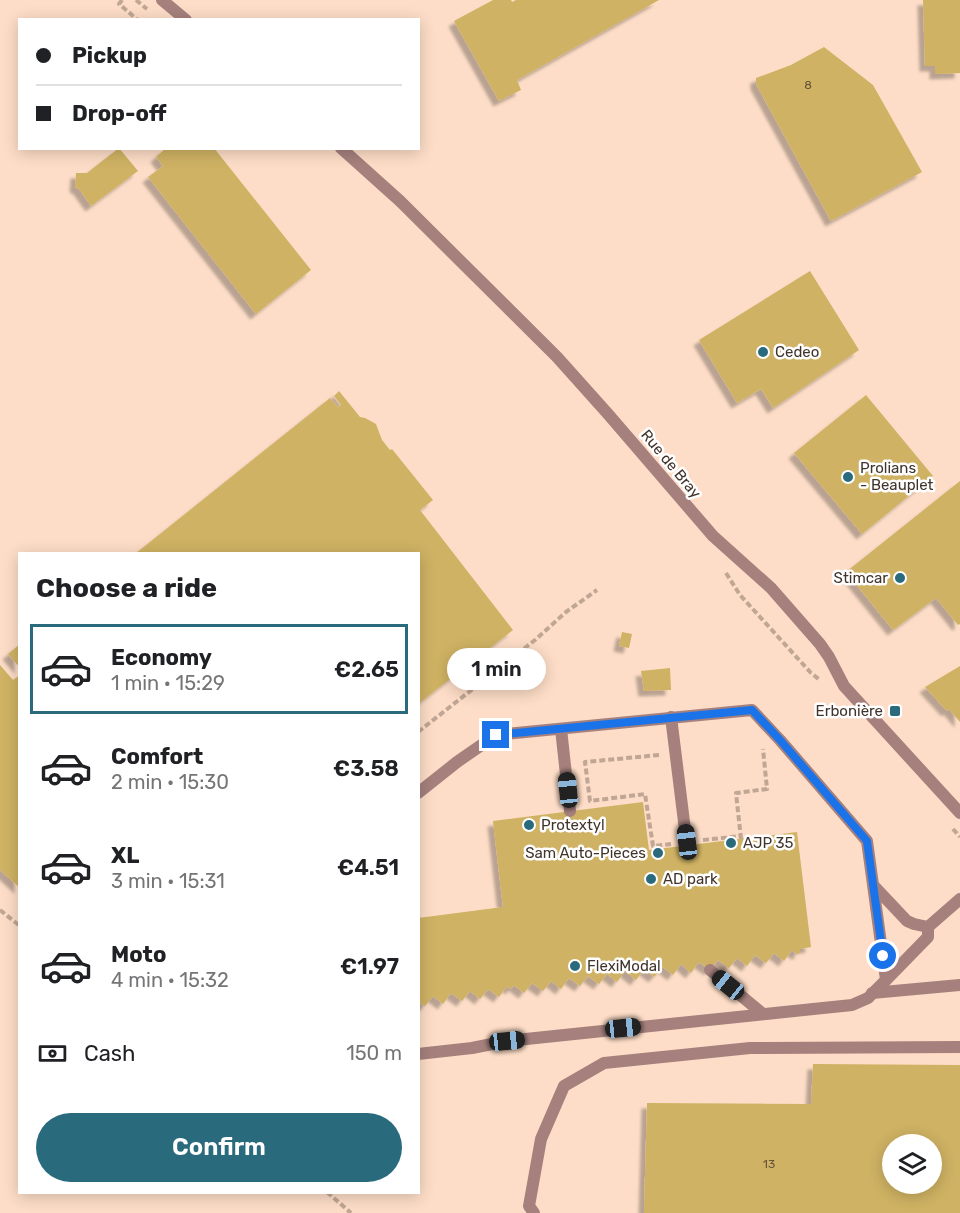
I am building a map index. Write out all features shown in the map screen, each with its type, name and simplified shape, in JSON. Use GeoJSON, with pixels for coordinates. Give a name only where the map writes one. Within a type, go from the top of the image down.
{"type":"FeatureCollection","features":[{"type":"Feature","properties":{"kind":"street"},"geometry":{"type":"LineString","coordinates":[[162,0],[184,18]]}},
{"type":"Feature","properties":{"kind":"street","name":"Rue de Bray"},"geometry":{"type":"LineString","coordinates":[[343,150],[400,201],[557,357],[713,536],[771,588],[820,644],[844,686],[960,813]]}},
{"type":"Feature","properties":{"kind":"street"},"geometry":{"type":"LineString","coordinates":[[420,791],[496,735],[752,710],[867,841],[886,980]]}},
{"type":"Feature","properties":{"kind":"street"},"geometry":{"type":"LineString","coordinates":[[671,717],[687,844]]}},
{"type":"Feature","properties":{"kind":"street"},"geometry":{"type":"LineString","coordinates":[[561,729],[570,811]]}},
{"type":"Feature","properties":{"kind":"street"},"geometry":{"type":"LineString","coordinates":[[874,886],[907,921],[928,927]]}},
{"type":"Feature","properties":{"kind":"street"},"geometry":{"type":"LineString","coordinates":[[420,1054],[472,1048],[507,1041],[852,1005],[872,993],[886,980],[928,937],[928,927],[960,899]]}},
{"type":"Feature","properties":{"kind":"street"},"geometry":{"type":"LineString","coordinates":[[710,970],[763,1014]]}},
{"type":"Feature","properties":{"kind":"street"},"geometry":{"type":"LineString","coordinates":[[872,993],[960,985]]}},
{"type":"Feature","properties":{"kind":"street"},"geometry":{"type":"LineString","coordinates":[[534,1213],[529,1206],[541,1139],[564,1086],[604,1063],[750,1048],[960,1047]]}},
{"type":"Feature","properties":{"kind":"path"},"geometry":{"type":"LineString","coordinates":[[122,0],[119,3],[136,18]]}},
{"type":"Feature","properties":{"kind":"path"},"geometry":{"type":"LineString","coordinates":[[420,730],[535,640],[566,612],[597,590]]}},
{"type":"Feature","properties":{"kind":"path"},"geometry":{"type":"LineString","coordinates":[[676,753],[585,762],[590,801],[645,794],[653,846],[741,838],[736,793],[767,789],[762,742]]}},
{"type":"Feature","properties":{"kind":"path"},"geometry":{"type":"LineString","coordinates":[[0,910],[18,924]]}},
{"type":"Feature","properties":{"kind":"path"},"geometry":{"type":"LineString","coordinates":[[329,1194],[351,1213]]}},
{"type":"Feature","properties":{"kind":"building"},"geometry":{"type":"Polygon","coordinates":[[[493,0],[511,0],[512,2],[516,0],[659,0],[517,80],[521,90],[499,101],[454,21],[493,0]]]}},
{"type":"Feature","properties":{"kind":"building"},"geometry":{"type":"Polygon","coordinates":[[[923,0],[960,0],[960,73],[935,74],[935,66],[925,66],[923,0]]]}},
{"type":"Feature","properties":{"kind":"building"},"geometry":{"type":"Polygon","coordinates":[[[824,47],[873,85],[922,172],[831,221],[756,84],[756,78],[791,65],[824,47]]]}},
{"type":"Feature","properties":{"kind":"building"},"geometry":{"type":"Polygon","coordinates":[[[116,150],[121,150],[138,171],[91,206],[75,187],[76,173],[87,173],[116,150]]]}},
{"type":"Feature","properties":{"kind":"building"},"geometry":{"type":"Polygon","coordinates":[[[164,150],[216,150],[311,270],[256,314],[148,177],[163,166],[156,157],[164,150]]]}},
{"type":"Feature","properties":{"kind":"building"},"geometry":{"type":"Polygon","coordinates":[[[810,271],[859,350],[773,408],[761,389],[737,403],[699,340],[810,271]]]}},
{"type":"Feature","properties":{"kind":"building"},"geometry":{"type":"Polygon","coordinates":[[[339,391],[360,417],[376,424],[382,440],[433,500],[420,510],[513,630],[420,702],[420,552],[138,552],[330,398],[338,407],[341,405],[334,396],[339,391]]]}},
{"type":"Feature","properties":{"kind":"building"},"geometry":{"type":"Polygon","coordinates":[[[866,395],[933,476],[862,534],[794,453],[866,395]]]}},
{"type":"Feature","properties":{"kind":"building"},"geometry":{"type":"Polygon","coordinates":[[[960,481],[960,624],[958,625],[936,598],[893,630],[846,572],[960,481]]]}},
{"type":"Feature","properties":{"kind":"building"},"geometry":{"type":"Polygon","coordinates":[[[622,632],[632,634],[629,648],[619,646],[622,632]]]}},
{"type":"Feature","properties":{"kind":"building"},"geometry":{"type":"Polygon","coordinates":[[[18,646],[18,666],[8,654],[18,646]]]}},
{"type":"Feature","properties":{"kind":"building"},"geometry":{"type":"Polygon","coordinates":[[[0,665],[13,680],[18,676],[18,886],[0,870],[0,665]]]}},
{"type":"Feature","properties":{"kind":"building"},"geometry":{"type":"Polygon","coordinates":[[[960,666],[960,722],[925,687],[960,666]]]}},
{"type":"Feature","properties":{"kind":"building"},"geometry":{"type":"Polygon","coordinates":[[[670,668],[671,690],[644,691],[641,671],[670,668]]]}},
{"type":"Feature","properties":{"kind":"building","name":"AD park"},"geometry":{"type":"Polygon","coordinates":[[[643,802],[649,850],[797,832],[811,947],[800,949],[800,953],[797,954],[792,950],[784,961],[774,953],[766,963],[755,955],[747,966],[737,958],[729,968],[718,960],[710,970],[699,962],[691,973],[681,964],[673,975],[663,967],[654,977],[644,969],[636,980],[625,971],[617,982],[607,974],[599,984],[588,976],[580,986],[569,978],[561,989],[551,981],[543,991],[532,983],[524,993],[514,985],[511,989],[507,986],[499,997],[488,989],[480,999],[470,991],[462,1001],[451,993],[443,1004],[433,996],[425,1006],[420,1003],[420,918],[503,907],[493,821],[643,802]]]}},
{"type":"Feature","properties":{"kind":"building"},"geometry":{"type":"Polygon","coordinates":[[[813,1064],[960,1065],[960,1213],[644,1213],[647,1103],[811,1104],[813,1064]]]}},
{"type":"Feature","properties":{"kind":"place","name":"Cedeo"},"geometry":{"type":"Point","coordinates":[763,352]}},
{"type":"Feature","properties":{"kind":"place","name":"Prolians - Beauplet"},"geometry":{"type":"Point","coordinates":[848,477]}},
{"type":"Feature","properties":{"kind":"place","name":"Stimcar"},"geometry":{"type":"Point","coordinates":[900,578]}},
{"type":"Feature","properties":{"kind":"place","name":"Erbonière"},"geometry":{"type":"Point","coordinates":[895,711]}},
{"type":"Feature","properties":{"kind":"place","name":"Protextyl"},"geometry":{"type":"Point","coordinates":[529,825]}},
{"type":"Feature","properties":{"kind":"place","name":"AJP 35"},"geometry":{"type":"Point","coordinates":[731,843]}},
{"type":"Feature","properties":{"kind":"place","name":"Sam Auto-Pieces"},"geometry":{"type":"Point","coordinates":[658,853]}},
{"type":"Feature","properties":{"kind":"place","name":"AD park"},"geometry":{"type":"Point","coordinates":[651,879]}},
{"type":"Feature","properties":{"kind":"place","name":"FlexiModal"},"geometry":{"type":"Point","coordinates":[575,966]}},
{"type":"Feature","properties":{"kind":"route"},"geometry":{"type":"LineString","coordinates":[[496,735],[752,710],[867,841],[883,956]]}}]}
